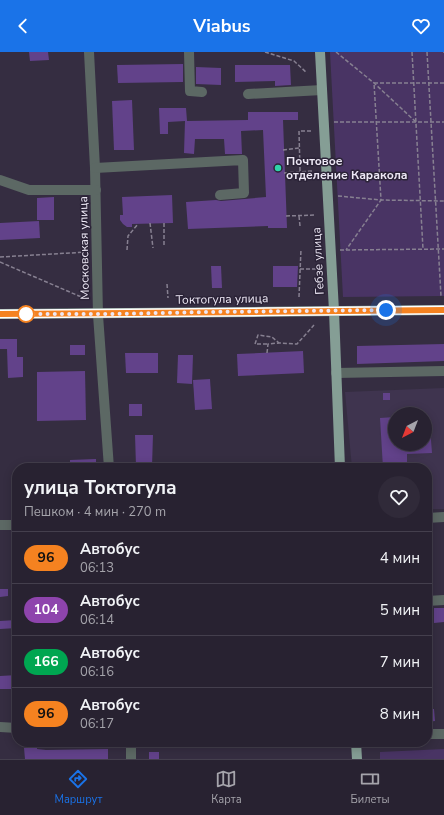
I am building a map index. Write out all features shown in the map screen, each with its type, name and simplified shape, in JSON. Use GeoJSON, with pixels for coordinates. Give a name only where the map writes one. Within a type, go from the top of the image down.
{"type":"FeatureCollection","features":[{"type":"Feature","properties":{"kind":"main road","name":"Гебзе улица"},"geometry":{"type":"LineString","coordinates":[[320,52],[334,311],[340,463]]}},
{"type":"Feature","properties":{"kind":"main road","name":"Токтогула улица"},"geometry":{"type":"LineString","coordinates":[[0,314],[444,310]]}},
{"type":"Feature","properties":{"kind":"main road"},"geometry":{"type":"LineString","coordinates":[[356,747],[357,759]]}},
{"type":"Feature","properties":{"kind":"street","name":"Московская улица"},"geometry":{"type":"LineString","coordinates":[[88,52],[96,190],[98,314],[108,463]]}},
{"type":"Feature","properties":{"kind":"street"},"geometry":{"type":"LineString","coordinates":[[189,52],[190,92],[202,92]]}},
{"type":"Feature","properties":{"kind":"street"},"geometry":{"type":"LineString","coordinates":[[248,94],[322,90]]}},
{"type":"Feature","properties":{"kind":"street"},"geometry":{"type":"LineString","coordinates":[[95,168],[243,160],[244,193],[220,195]]}},
{"type":"Feature","properties":{"kind":"street"},"geometry":{"type":"LineString","coordinates":[[0,180],[29,190],[96,190]]}},
{"type":"Feature","properties":{"kind":"street"},"geometry":{"type":"LineString","coordinates":[[336,373],[444,371]]}},
{"type":"Feature","properties":{"kind":"street"},"geometry":{"type":"LineString","coordinates":[[432,518],[444,517]]}},
{"type":"Feature","properties":{"kind":"street"},"geometry":{"type":"LineString","coordinates":[[0,525],[12,525]]}},
{"type":"Feature","properties":{"kind":"street"},"geometry":{"type":"LineString","coordinates":[[432,601],[444,600]]}},
{"type":"Feature","properties":{"kind":"street"},"geometry":{"type":"LineString","coordinates":[[0,727],[12,728]]}},
{"type":"Feature","properties":{"kind":"street"},"geometry":{"type":"LineString","coordinates":[[432,734],[444,734]]}},
{"type":"Feature","properties":{"kind":"street"},"geometry":{"type":"LineString","coordinates":[[130,747],[131,759]]}},
{"type":"Feature","properties":{"kind":"path"},"geometry":{"type":"LineString","coordinates":[[265,52],[294,61],[307,72]]}},
{"type":"Feature","properties":{"kind":"path"},"geometry":{"type":"LineString","coordinates":[[336,52],[374,83],[416,122]]}},
{"type":"Feature","properties":{"kind":"path"},"geometry":{"type":"LineString","coordinates":[[412,52],[422,249]]}},
{"type":"Feature","properties":{"kind":"path"},"geometry":{"type":"LineString","coordinates":[[427,52],[441,296]]}},
{"type":"Feature","properties":{"kind":"path"},"geometry":{"type":"LineString","coordinates":[[374,83],[444,83]]}},
{"type":"Feature","properties":{"kind":"path"},"geometry":{"type":"LineString","coordinates":[[374,83],[381,200],[346,250],[444,249]]}},
{"type":"Feature","properties":{"kind":"path"},"geometry":{"type":"LineString","coordinates":[[333,122],[444,122]]}},
{"type":"Feature","properties":{"kind":"path"},"geometry":{"type":"LineString","coordinates":[[300,171],[299,131],[311,130]]}},
{"type":"Feature","properties":{"kind":"path"},"geometry":{"type":"LineString","coordinates":[[283,150],[300,148]]}},
{"type":"Feature","properties":{"kind":"path"},"geometry":{"type":"LineString","coordinates":[[284,173],[313,171]]}},
{"type":"Feature","properties":{"kind":"path"},"geometry":{"type":"LineString","coordinates":[[337,196],[381,200],[444,200]]}},
{"type":"Feature","properties":{"kind":"path"},"geometry":{"type":"LineString","coordinates":[[299,215],[300,226]]}},
{"type":"Feature","properties":{"kind":"path"},"geometry":{"type":"LineString","coordinates":[[286,216],[316,215]]}},
{"type":"Feature","properties":{"kind":"path"},"geometry":{"type":"LineString","coordinates":[[150,223],[153,248]]}},
{"type":"Feature","properties":{"kind":"path"},"geometry":{"type":"LineString","coordinates":[[164,223],[164,248]]}},
{"type":"Feature","properties":{"kind":"path"},"geometry":{"type":"LineString","coordinates":[[127,250],[128,236],[138,224]]}},
{"type":"Feature","properties":{"kind":"path"},"geometry":{"type":"LineString","coordinates":[[299,297],[300,249]]}},
{"type":"Feature","properties":{"kind":"path"},"geometry":{"type":"LineString","coordinates":[[0,257],[98,252]]}},
{"type":"Feature","properties":{"kind":"path"},"geometry":{"type":"LineString","coordinates":[[0,262],[86,299]]}},
{"type":"Feature","properties":{"kind":"path"},"geometry":{"type":"LineString","coordinates":[[300,268],[319,269]]}},
{"type":"Feature","properties":{"kind":"path"},"geometry":{"type":"LineString","coordinates":[[167,284],[168,298]]}},
{"type":"Feature","properties":{"kind":"path"},"geometry":{"type":"LineString","coordinates":[[278,343],[272,337],[258,335],[255,344],[297,344],[314,325]]}},
{"type":"Feature","properties":{"kind":"path"},"geometry":{"type":"LineString","coordinates":[[267,353],[268,344]]}},
{"type":"Feature","properties":{"kind":"shaded area"},"geometry":{"type":"Polygon","coordinates":[[[330,52],[444,52],[444,296],[343,297],[330,52]]]}},
{"type":"Feature","properties":{"kind":"shaded area"},"geometry":{"type":"Polygon","coordinates":[[[444,388],[444,509],[432,509],[432,463],[352,463],[345,392],[444,388]]]}},
{"type":"Feature","properties":{"kind":"shaded area"},"geometry":{"type":"Polygon","coordinates":[[[444,749],[444,759],[380,759],[380,752],[444,749]]]}},
{"type":"Feature","properties":{"kind":"building"},"geometry":{"type":"Polygon","coordinates":[[[29,52],[48,52],[49,60],[30,61],[29,52]]]}},
{"type":"Feature","properties":{"kind":"building"},"geometry":{"type":"Polygon","coordinates":[[[183,64],[183,82],[118,83],[117,65],[183,64]]]}},
{"type":"Feature","properties":{"kind":"building"},"geometry":{"type":"Polygon","coordinates":[[[235,65],[290,65],[291,85],[275,86],[275,81],[235,82],[235,65]]]}},
{"type":"Feature","properties":{"kind":"building"},"geometry":{"type":"Polygon","coordinates":[[[196,67],[221,68],[221,85],[196,84],[196,67]]]}},
{"type":"Feature","properties":{"kind":"building"},"geometry":{"type":"Polygon","coordinates":[[[132,100],[134,150],[114,150],[112,101],[132,100]]]}},
{"type":"Feature","properties":{"kind":"building"},"geometry":{"type":"Polygon","coordinates":[[[159,108],[186,108],[187,121],[248,120],[248,112],[298,112],[298,120],[283,120],[287,228],[268,228],[268,226],[188,229],[186,202],[266,197],[263,130],[241,131],[242,154],[225,154],[224,139],[195,139],[194,154],[184,153],[185,121],[168,122],[168,134],[160,134],[159,108]]]}},
{"type":"Feature","properties":{"kind":"building"},"geometry":{"type":"Polygon","coordinates":[[[172,195],[173,223],[132,224],[132,227],[127,227],[120,220],[120,215],[123,215],[122,197],[172,195]]]}},
{"type":"Feature","properties":{"kind":"building"},"geometry":{"type":"Polygon","coordinates":[[[54,197],[54,220],[37,220],[37,198],[54,197]]]}},
{"type":"Feature","properties":{"kind":"building"},"geometry":{"type":"Polygon","coordinates":[[[39,221],[40,238],[0,240],[0,223],[39,221]]]}},
{"type":"Feature","properties":{"kind":"building"},"geometry":{"type":"Polygon","coordinates":[[[211,266],[221,266],[222,288],[212,288],[211,266]]]}},
{"type":"Feature","properties":{"kind":"building"},"geometry":{"type":"Polygon","coordinates":[[[273,266],[298,266],[297,287],[273,287],[273,266]]]}},
{"type":"Feature","properties":{"kind":"building"},"geometry":{"type":"Polygon","coordinates":[[[0,339],[17,339],[17,357],[23,357],[23,377],[8,378],[7,349],[0,349],[0,339]]]}},
{"type":"Feature","properties":{"kind":"building"},"geometry":{"type":"Polygon","coordinates":[[[444,344],[444,361],[357,364],[357,346],[444,344]]]}},
{"type":"Feature","properties":{"kind":"building"},"geometry":{"type":"Polygon","coordinates":[[[70,345],[85,345],[85,355],[70,355],[70,345]]]}},
{"type":"Feature","properties":{"kind":"building"},"geometry":{"type":"Polygon","coordinates":[[[303,351],[304,373],[238,376],[237,354],[303,351]]]}},
{"type":"Feature","properties":{"kind":"building"},"geometry":{"type":"Polygon","coordinates":[[[125,353],[158,353],[158,373],[126,373],[125,353]]]}},
{"type":"Feature","properties":{"kind":"building"},"geometry":{"type":"Polygon","coordinates":[[[178,355],[193,355],[192,384],[177,383],[178,355]]]}},
{"type":"Feature","properties":{"kind":"building"},"geometry":{"type":"Polygon","coordinates":[[[85,371],[86,420],[37,421],[37,372],[85,371]]]}},
{"type":"Feature","properties":{"kind":"building"},"geometry":{"type":"Polygon","coordinates":[[[210,379],[212,409],[195,410],[193,380],[210,379]]]}},
{"type":"Feature","properties":{"kind":"building"},"geometry":{"type":"Polygon","coordinates":[[[383,393],[390,393],[390,400],[383,400],[383,393]]]}},
{"type":"Feature","properties":{"kind":"building"},"geometry":{"type":"Polygon","coordinates":[[[129,404],[142,404],[142,416],[129,416],[129,404]]]}},
{"type":"Feature","properties":{"kind":"building"},"geometry":{"type":"Polygon","coordinates":[[[388,417],[388,451],[432,451],[432,453],[407,454],[407,463],[383,463],[380,418],[388,417]]]}},
{"type":"Feature","properties":{"kind":"building"},"geometry":{"type":"Polygon","coordinates":[[[135,435],[153,435],[152,463],[136,463],[135,435]]]}},
{"type":"Feature","properties":{"kind":"building"},"geometry":{"type":"Polygon","coordinates":[[[96,459],[96,463],[70,463],[70,460],[96,459]]]}},
{"type":"Feature","properties":{"kind":"building"},"geometry":{"type":"Polygon","coordinates":[[[0,589],[8,589],[8,596],[0,597],[0,589]]]}},
{"type":"Feature","properties":{"kind":"building"},"geometry":{"type":"Polygon","coordinates":[[[434,608],[444,608],[444,622],[434,623],[434,608]]]}},
{"type":"Feature","properties":{"kind":"building"},"geometry":{"type":"Polygon","coordinates":[[[12,620],[12,628],[0,629],[0,621],[12,620]]]}},
{"type":"Feature","properties":{"kind":"building"},"geometry":{"type":"Polygon","coordinates":[[[12,675],[12,689],[0,689],[0,676],[12,675]]]}},
{"type":"Feature","properties":{"kind":"building"},"geometry":{"type":"Polygon","coordinates":[[[432,709],[434,709],[435,721],[432,721],[432,709]]]}},
{"type":"Feature","properties":{"kind":"building"},"geometry":{"type":"Polygon","coordinates":[[[24,748],[46,750],[108,749],[108,759],[25,759],[24,748]]]}},
{"type":"Feature","properties":{"kind":"building"},"geometry":{"type":"Polygon","coordinates":[[[149,752],[159,752],[159,759],[149,759],[149,752]]]}},
{"type":"Feature","properties":{"kind":"bus line","name":"96"},"geometry":{"type":"LineString","coordinates":[[0,314],[444,310]]}},
{"type":"Feature","properties":{"kind":"place","name":"Почтовое отделение Каракола"},"geometry":{"type":"Point","coordinates":[278,168]}},
{"type":"Feature","properties":{"kind":"route"},"geometry":{"type":"LineString","coordinates":[[26,314],[386,310]]}}]}
